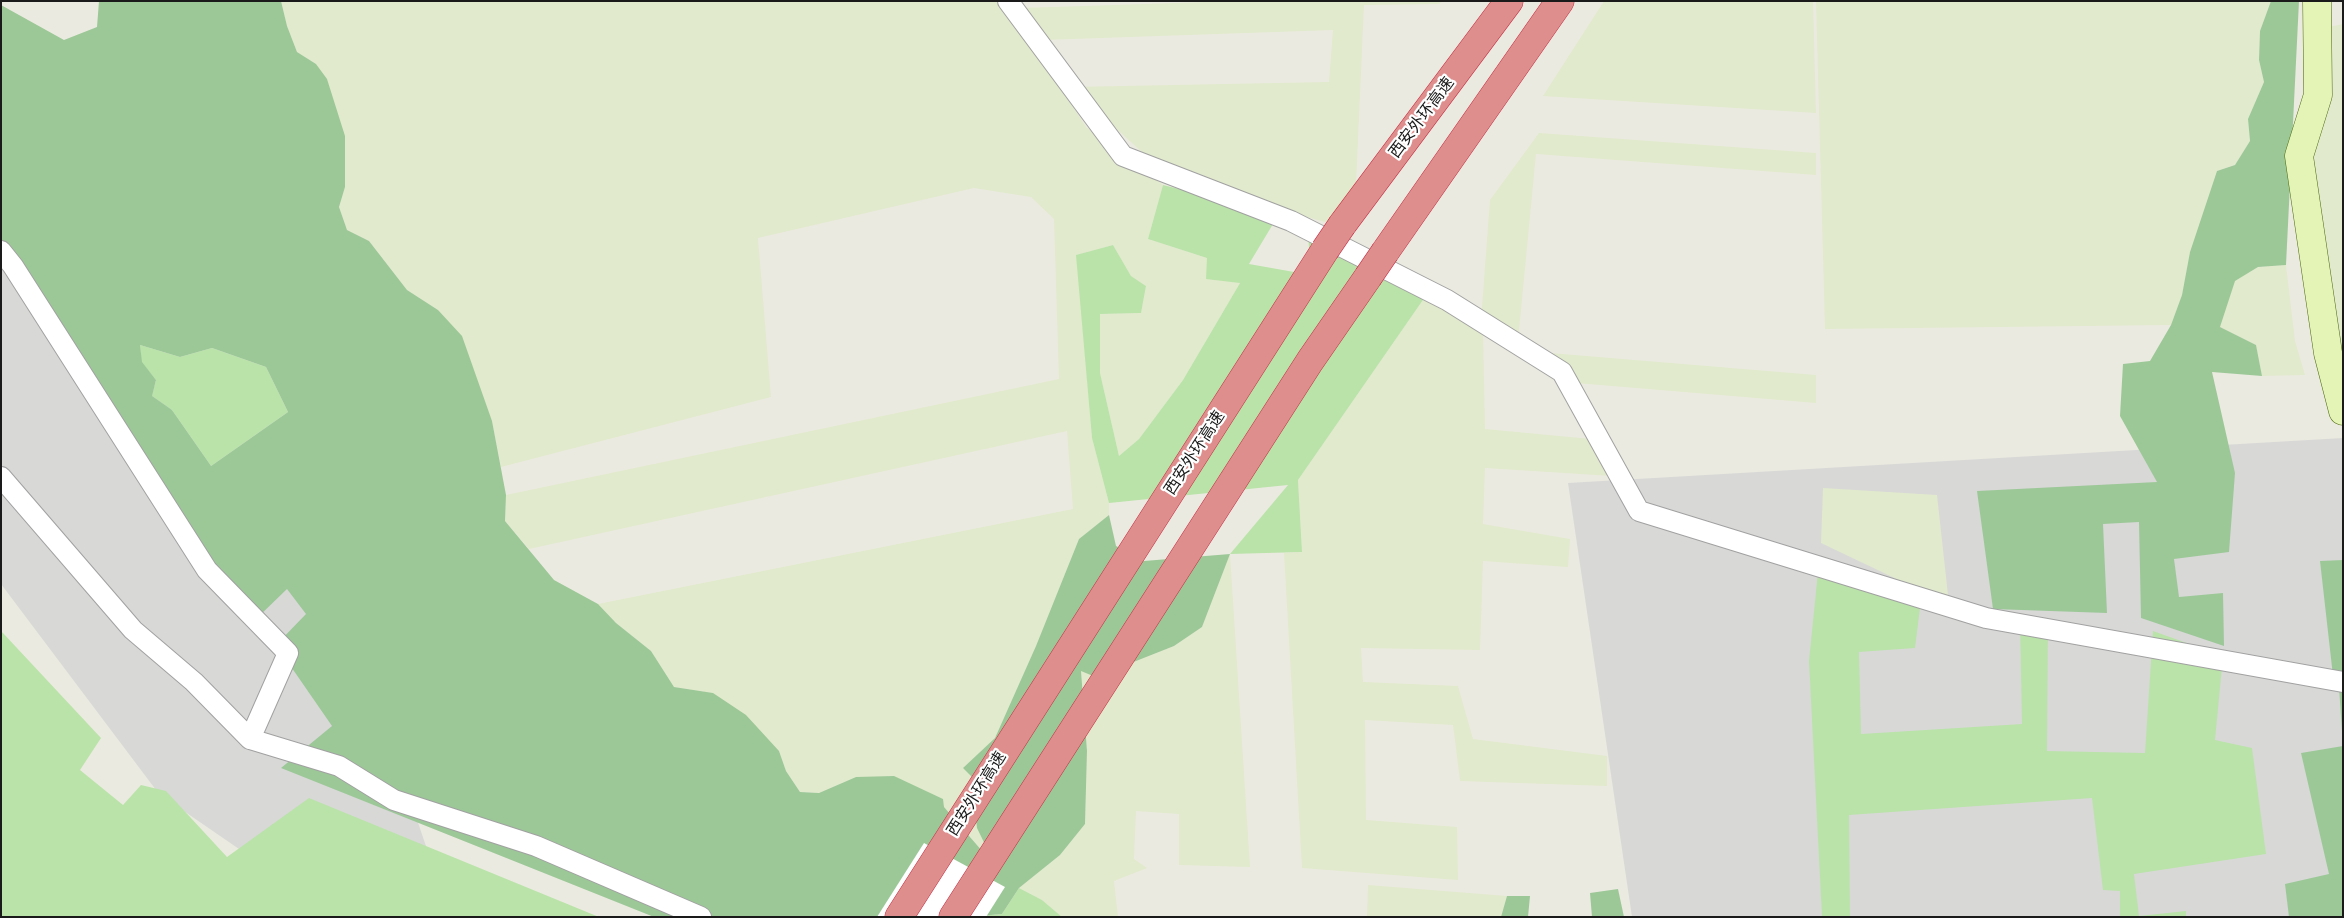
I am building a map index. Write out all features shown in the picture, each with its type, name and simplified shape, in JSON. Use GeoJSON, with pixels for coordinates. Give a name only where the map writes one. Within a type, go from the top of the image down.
{"type":"FeatureCollection","features":[{"type":"Feature","properties":{"kind":"highway","name":"西安外环高速"},"geometry":{"type":"LineString","coordinates":[[899,917],[1325,250],[1509,1]]}},
{"type":"Feature","properties":{"kind":"highway"},"geometry":{"type":"LineString","coordinates":[[953,917],[1310,361],[1560,1]]}},
{"type":"Feature","properties":{"kind":"main road"},"geometry":{"type":"LineString","coordinates":[[2318,1],[2318,95],[2299,156],[2328,353],[2343,411]]}},
{"type":"Feature","properties":{"kind":"street"},"geometry":{"type":"LineString","coordinates":[[1008,1],[1123,156],[1291,221],[1446,300],[1562,372],[1639,510],[1986,618],[2343,682]]}},
{"type":"Feature","properties":{"kind":"street"},"geometry":{"type":"LineString","coordinates":[[1,251],[14,266],[207,570],[288,653],[250,739]]}},
{"type":"Feature","properties":{"kind":"street"},"geometry":{"type":"LineString","coordinates":[[1,477],[133,630],[194,682],[250,739],[339,766],[394,800],[536,846],[701,917]]}},
{"type":"Feature","properties":{"kind":"shaded area"},"geometry":{"type":"Polygon","coordinates":[[[1,168],[376,699],[428,852],[338,917],[159,794],[1,584],[1,168]]]}},
{"type":"Feature","properties":{"kind":"shaded area"},"geometry":{"type":"Polygon","coordinates":[[[2343,438],[2343,917],[1632,917],[1568,483],[2343,438]]]}},
{"type":"Feature","properties":{"kind":"green space"},"geometry":{"type":"Polygon","coordinates":[[[99,1],[281,1],[287,26],[297,52],[316,64],[327,79],[345,136],[345,187],[339,207],[347,230],[369,241],[407,290],[438,310],[462,336],[492,421],[506,495],[505,521],[554,580],[598,604],[616,623],[651,651],[674,687],[713,693],[746,715],[779,751],[786,771],[800,792],[819,793],[856,777],[894,776],[943,799],[944,807],[996,867],[977,828],[975,810],[978,783],[963,768],[995,738],[1036,646],[1079,539],[1109,515],[1116,546],[1144,561],[1230,554],[1202,627],[1174,646],[1131,663],[1110,683],[1081,671],[1087,751],[1085,824],[1060,855],[1019,888],[1002,914],[969,917],[654,917],[281,768],[332,726],[276,645],[306,614],[287,589],[255,620],[234,598],[1,255],[1,5],[64,40],[97,27],[99,1]],[[140,345],[142,362],[156,380],[152,396],[172,410],[211,466],[288,412],[266,367],[212,348],[180,357],[140,345]]]}},
{"type":"Feature","properties":{"kind":"green space"},"geometry":{"type":"Polygon","coordinates":[[[281,1],[1005,1],[1086,127],[1163,185],[1148,239],[1207,258],[1240,283],[1183,380],[1139,439],[1119,456],[1100,373],[1100,314],[1141,313],[1146,286],[1131,276],[1113,245],[1077,255],[1092,438],[1109,503],[1109,515],[1079,539],[1036,646],[995,738],[963,768],[978,783],[998,869],[944,807],[943,799],[856,777],[819,793],[800,792],[786,771],[779,751],[713,693],[674,687],[651,651],[616,623],[598,604],[1073,509],[1067,431],[529,549],[505,521],[506,495],[1059,379],[1054,219],[1031,197],[974,188],[758,238],[771,397],[501,467],[492,421],[438,310],[407,290],[369,241],[347,230],[339,207],[345,187],[316,64],[297,52],[287,26],[281,1]]]}},
{"type":"Feature","properties":{"kind":"green space"},"geometry":{"type":"Polygon","coordinates":[[[1238,1],[1442,1],[1439,4],[1364,5],[1354,230],[1173,180],[1070,87],[1329,82],[1333,30],[1043,40],[1021,8],[1238,1]]]}},
{"type":"Feature","properties":{"kind":"green space"},"geometry":{"type":"Polygon","coordinates":[[[1604,1],[1813,1],[1816,113],[1543,96],[1604,1]]]}},
{"type":"Feature","properties":{"kind":"green space"},"geometry":{"type":"Polygon","coordinates":[[[1816,1],[2271,1],[2260,31],[2259,60],[2264,82],[2248,119],[2250,141],[2235,165],[2217,171],[2190,252],[2182,295],[2171,325],[1825,329],[1816,1]]]}},
{"type":"Feature","properties":{"kind":"green space"},"geometry":{"type":"Polygon","coordinates":[[[2271,1],[2299,1],[2286,265],[2258,267],[2235,281],[2220,327],[2256,345],[2262,376],[2212,372],[2235,473],[2229,552],[2174,559],[2179,597],[2223,593],[2224,646],[2141,618],[2139,522],[2103,524],[2107,613],[1993,609],[1977,491],[2157,482],[2120,416],[2123,364],[2150,361],[2171,325],[2182,295],[2190,252],[2217,171],[2235,165],[2250,141],[2248,119],[2264,82],[2259,60],[2260,31],[2271,1]]]}},
{"type":"Feature","properties":{"kind":"green space"},"geometry":{"type":"Polygon","coordinates":[[[2343,24],[2343,353],[2320,353],[2306,257],[2324,28],[2343,24]]]}},
{"type":"Feature","properties":{"kind":"green space"},"geometry":{"type":"Polygon","coordinates":[[[1539,133],[1816,153],[1816,175],[1536,154],[1518,341],[1481,320],[1490,200],[1539,133]]]}},
{"type":"Feature","properties":{"kind":"green space"},"geometry":{"type":"Polygon","coordinates":[[[1163,185],[1279,214],[1249,264],[1311,275],[1307,220],[1425,297],[1298,480],[1302,552],[1230,554],[1288,485],[1109,503],[1092,438],[1076,255],[1113,245],[1131,276],[1146,286],[1141,313],[1100,314],[1100,373],[1119,456],[1139,439],[1183,380],[1240,283],[1206,279],[1207,258],[1148,239],[1163,185]]]}},
{"type":"Feature","properties":{"kind":"green space"},"geometry":{"type":"Polygon","coordinates":[[[2286,265],[2295,341],[2305,375],[2262,376],[2256,345],[2220,327],[2234,281],[2258,267],[2286,265]]]}},
{"type":"Feature","properties":{"kind":"green space"},"geometry":{"type":"Polygon","coordinates":[[[1425,297],[1483,333],[1485,429],[1591,439],[1612,476],[1485,468],[1483,524],[1570,539],[1568,567],[1483,561],[1480,650],[1361,648],[1363,682],[1458,686],[1473,739],[1607,756],[1607,786],[1460,781],[1453,725],[1365,720],[1366,820],[1457,827],[1458,880],[1302,868],[1284,553],[1302,552],[1298,480],[1425,297]]]}},
{"type":"Feature","properties":{"kind":"green space"},"geometry":{"type":"Polygon","coordinates":[[[140,345],[180,357],[212,348],[266,367],[288,412],[211,466],[172,410],[152,396],[156,380],[141,362],[140,345]]]}},
{"type":"Feature","properties":{"kind":"green space"},"geometry":{"type":"Polygon","coordinates":[[[1538,352],[1816,375],[1816,403],[1576,383],[1538,352]]]}},
{"type":"Feature","properties":{"kind":"green space"},"geometry":{"type":"Polygon","coordinates":[[[1823,488],[1937,495],[1949,604],[1821,543],[1823,488]]]}},
{"type":"Feature","properties":{"kind":"green space"},"geometry":{"type":"Polygon","coordinates":[[[1230,554],[1250,867],[1179,865],[1179,814],[1136,811],[1134,859],[1147,868],[1114,881],[1118,917],[1062,917],[1042,900],[1019,888],[1060,855],[1085,824],[1087,751],[1081,671],[1131,663],[1174,646],[1202,627],[1230,554]]]}},
{"type":"Feature","properties":{"kind":"green space"},"geometry":{"type":"Polygon","coordinates":[[[2343,560],[2343,677],[2333,676],[2320,561],[2343,560]]]}},
{"type":"Feature","properties":{"kind":"green space"},"geometry":{"type":"Polygon","coordinates":[[[1818,572],[1920,608],[1915,648],[1859,652],[1861,734],[2022,724],[2020,621],[2048,621],[2047,751],[2145,753],[2153,631],[2223,656],[2215,740],[2252,748],[2266,854],[2134,874],[2139,916],[2186,911],[2186,917],[2120,917],[2120,891],[2103,890],[2092,798],[1849,815],[1850,917],[1822,917],[1809,661],[1818,572]]]}},
{"type":"Feature","properties":{"kind":"green space"},"geometry":{"type":"Polygon","coordinates":[[[2,632],[101,738],[80,770],[123,805],[141,785],[166,791],[227,857],[309,798],[599,917],[1,917],[2,632]]]}},
{"type":"Feature","properties":{"kind":"green space"},"geometry":{"type":"Polygon","coordinates":[[[2339,687],[2343,688],[2343,746],[2339,687]]]}},
{"type":"Feature","properties":{"kind":"green space"},"geometry":{"type":"Polygon","coordinates":[[[2343,746],[2343,917],[2289,917],[2285,884],[2329,874],[2301,753],[2343,746]]]}},
{"type":"Feature","properties":{"kind":"green space"},"geometry":{"type":"Polygon","coordinates":[[[1368,885],[1507,896],[1501,917],[1372,917],[1367,916],[1368,885]]]}},
{"type":"Feature","properties":{"kind":"green space"},"geometry":{"type":"Polygon","coordinates":[[[1019,888],[1042,900],[1062,917],[969,917],[1002,914],[1019,888]]]}},
{"type":"Feature","properties":{"kind":"green space"},"geometry":{"type":"Polygon","coordinates":[[[1618,889],[1624,917],[1592,917],[1590,893],[1618,889]]]}},
{"type":"Feature","properties":{"kind":"green space"},"geometry":{"type":"Polygon","coordinates":[[[1507,896],[1530,896],[1528,917],[1501,917],[1507,896]]]}},
{"type":"Feature","properties":{"kind":"pier"},"geometry":{"type":"Polygon","coordinates":[[[924,843],[1005,887],[986,917],[877,917],[924,843]]]}}]}
